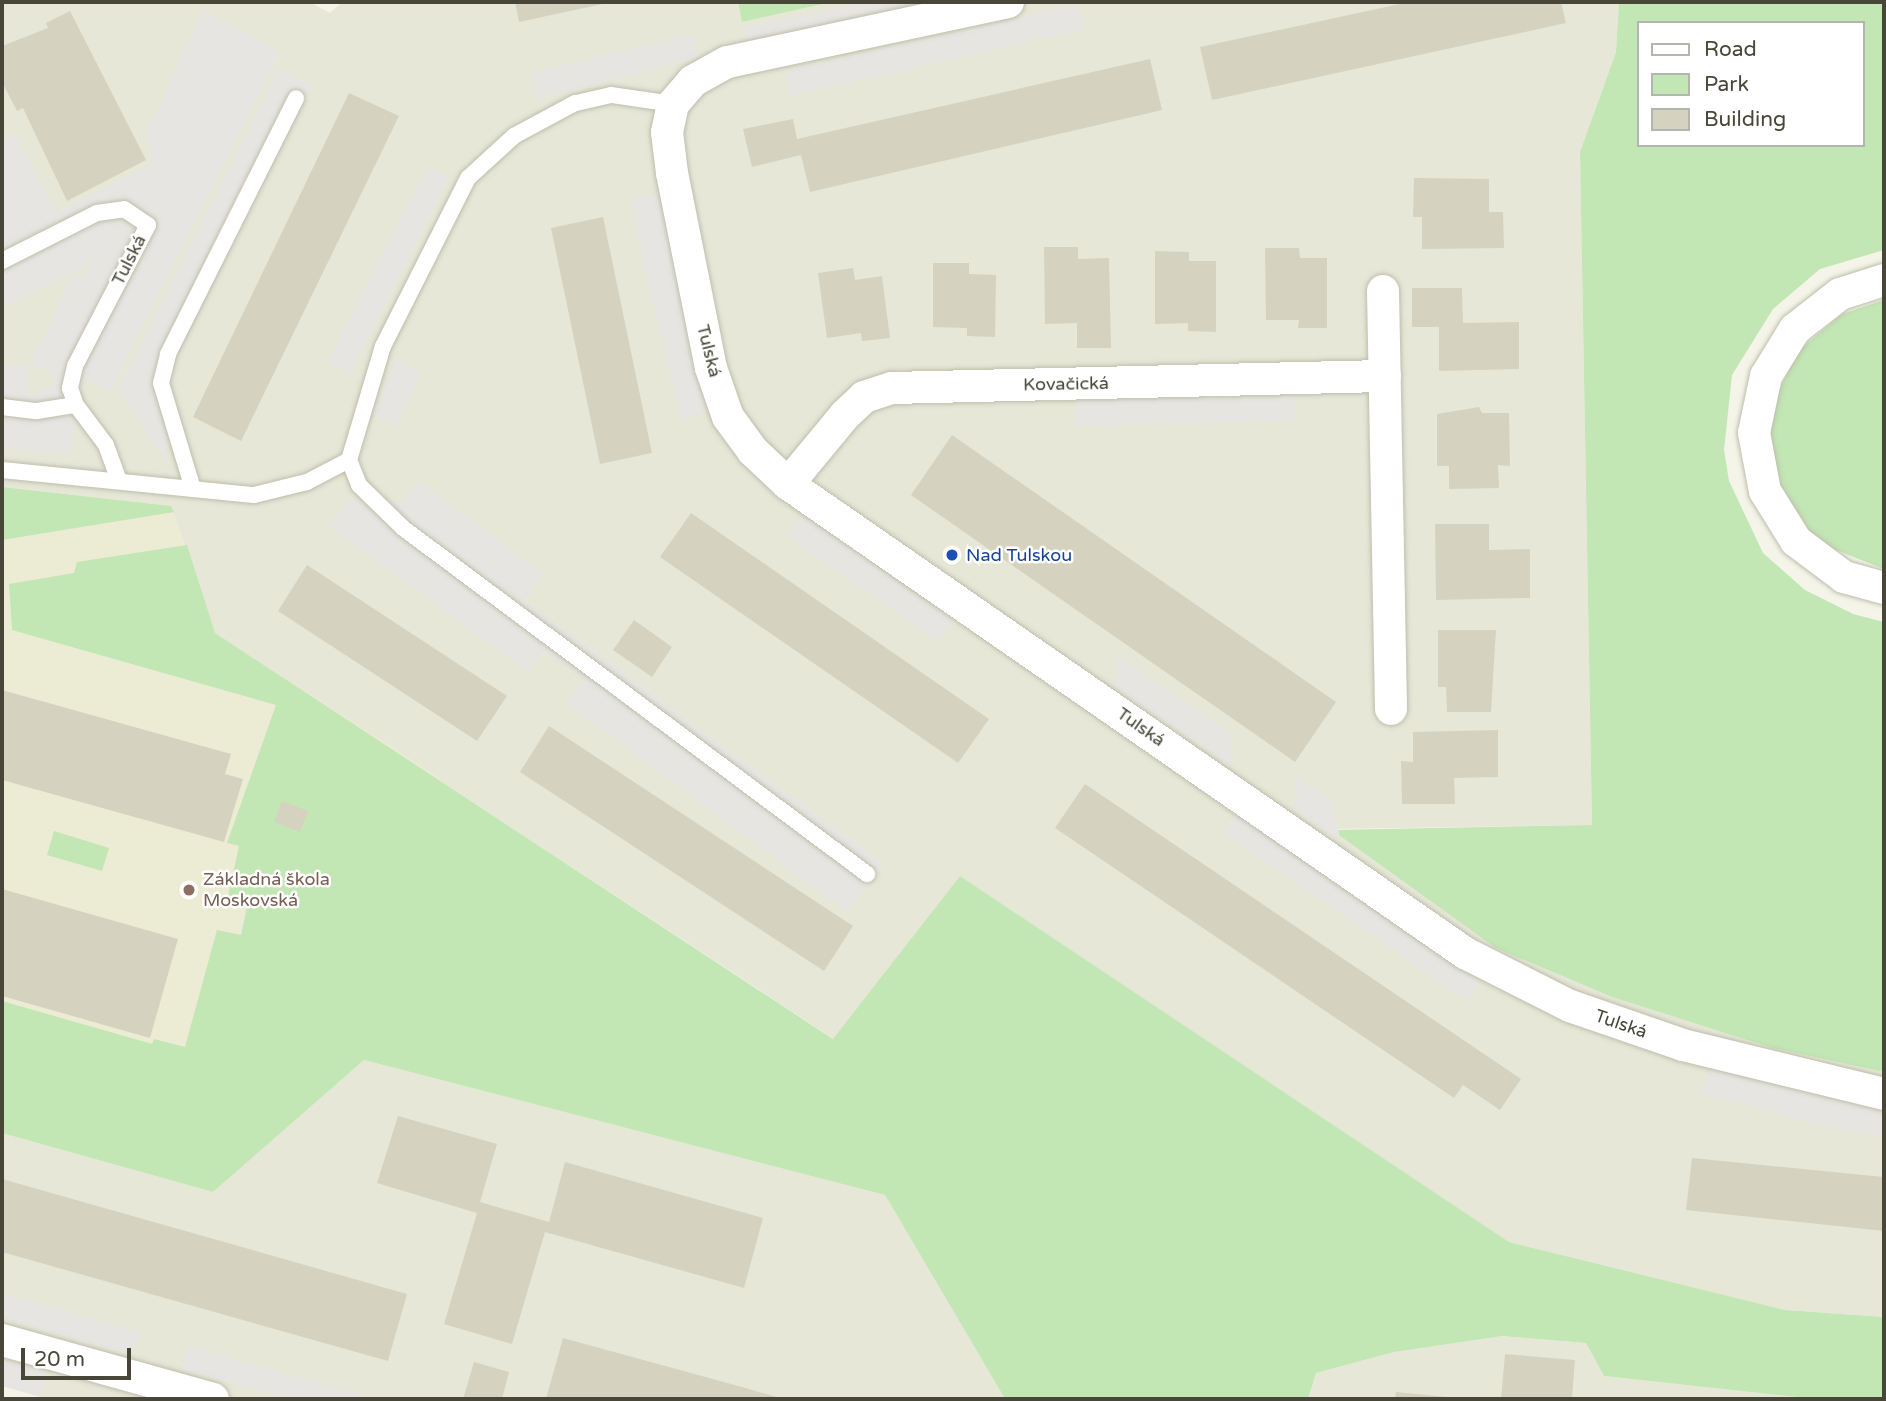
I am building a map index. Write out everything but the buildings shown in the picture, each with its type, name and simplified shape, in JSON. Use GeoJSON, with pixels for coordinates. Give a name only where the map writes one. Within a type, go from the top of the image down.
{"type":"FeatureCollection","features":[{"type":"Feature","properties":{"kind":"street"},"geometry":{"type":"LineString","coordinates":[[673,104],[693,81],[727,62],[1008,2]]}},
{"type":"Feature","properties":{"kind":"street","name":"Tulská"},"geometry":{"type":"LineString","coordinates":[[673,104],[667,132],[671,173],[711,368],[728,417],[788,484],[1465,953],[1570,1006],[1683,1045],[1884,1094]]}},
{"type":"Feature","properties":{"kind":"street"},"geometry":{"type":"LineString","coordinates":[[1884,280],[1840,295],[1795,329],[1766,376],[1754,433],[1765,491],[1796,541],[1844,577],[1884,588]]}},
{"type":"Feature","properties":{"kind":"street"},"geometry":{"type":"LineString","coordinates":[[1383,291],[1391,709]]}},
{"type":"Feature","properties":{"kind":"street","name":"Kovačická"},"geometry":{"type":"LineString","coordinates":[[788,484],[845,415],[864,397],[892,388],[1385,376]]}},
{"type":"Feature","properties":{"kind":"street"},"geometry":{"type":"LineString","coordinates":[[2,1339],[212,1399]]}},
{"type":"Feature","properties":{"kind":"lane"},"geometry":{"type":"LineString","coordinates":[[673,104],[611,95],[575,103],[514,136],[468,178],[383,346],[349,460],[359,485],[403,528],[867,874]]}},
{"type":"Feature","properties":{"kind":"lane"},"geometry":{"type":"LineString","coordinates":[[193,489],[162,383],[168,354],[296,98]]}},
{"type":"Feature","properties":{"kind":"lane","name":"Tulská"},"geometry":{"type":"LineString","coordinates":[[2,261],[97,214],[124,209],[148,225],[75,366],[70,388],[76,405]]}},
{"type":"Feature","properties":{"kind":"lane"},"geometry":{"type":"LineString","coordinates":[[2,407],[37,411],[76,405],[106,445],[119,481]]}},
{"type":"Feature","properties":{"kind":"lane"},"geometry":{"type":"LineString","coordinates":[[2,470],[254,495],[282,491],[349,460]]}},
{"type":"Feature","properties":{"kind":"shaded area"},"geometry":{"type":"Polygon","coordinates":[[[309,2],[330,13],[343,2],[738,2],[742,22],[832,2],[1619,2],[1616,52],[1580,152],[1592,825],[1333,829],[1497,948],[1612,997],[1772,1048],[1884,1072],[1884,1317],[1785,1310],[1509,1242],[960,876],[834,1039],[215,633],[171,506],[2,487],[2,3],[309,2]]]}},
{"type":"Feature","properties":{"kind":"shaded area"},"geometry":{"type":"Polygon","coordinates":[[[869,2],[969,2],[749,48],[744,27],[869,2]]]}},
{"type":"Feature","properties":{"kind":"shaded area"},"geometry":{"type":"Polygon","coordinates":[[[1078,4],[1084,29],[791,96],[786,71],[1078,4]]]}},
{"type":"Feature","properties":{"kind":"shaded area"},"geometry":{"type":"Polygon","coordinates":[[[203,10],[280,52],[110,391],[84,380],[70,455],[2,448],[2,363],[28,366],[28,394],[39,394],[53,384],[55,374],[31,364],[73,274],[85,277],[94,262],[2,308],[2,139],[15,133],[56,213],[153,163],[146,135],[203,10]]]}},
{"type":"Feature","properties":{"kind":"shaded area"},"geometry":{"type":"Polygon","coordinates":[[[693,34],[698,58],[536,99],[531,73],[693,34]]]}},
{"type":"Feature","properties":{"kind":"shaded area"},"geometry":{"type":"Polygon","coordinates":[[[279,69],[313,87],[174,364],[166,464],[118,390],[279,69]]]}},
{"type":"Feature","properties":{"kind":"shaded area"},"geometry":{"type":"Polygon","coordinates":[[[427,166],[449,177],[350,373],[328,361],[427,166]]]}},
{"type":"Feature","properties":{"kind":"shaded area"},"geometry":{"type":"Polygon","coordinates":[[[660,192],[712,412],[681,419],[629,199],[660,192]]]}},
{"type":"Feature","properties":{"kind":"shaded area"},"geometry":{"type":"Polygon","coordinates":[[[396,360],[421,374],[398,424],[372,416],[396,360]]]}},
{"type":"Feature","properties":{"kind":"shaded area"},"geometry":{"type":"Polygon","coordinates":[[[1294,395],[1295,420],[1075,426],[1075,400],[1294,395]]]}},
{"type":"Feature","properties":{"kind":"shaded area"},"geometry":{"type":"Polygon","coordinates":[[[420,481],[543,574],[525,600],[883,863],[847,912],[567,703],[584,678],[543,651],[528,672],[329,526],[350,499],[404,501],[420,481]]]}},
{"type":"Feature","properties":{"kind":"shaded area","name":"Základná škola Moskovská"},"geometry":{"type":"Polygon","coordinates":[[[2,487],[171,506],[215,633],[439,778],[118,1165],[2,1133],[2,487]]]}},
{"type":"Feature","properties":{"kind":"shaded area"},"geometry":{"type":"Polygon","coordinates":[[[802,514],[954,621],[938,642],[787,536],[802,514]]]}},
{"type":"Feature","properties":{"kind":"shaded area"},"geometry":{"type":"Polygon","coordinates":[[[1118,656],[1230,733],[1232,767],[1115,688],[1118,656]]]}},
{"type":"Feature","properties":{"kind":"shaded area"},"geometry":{"type":"Polygon","coordinates":[[[1296,778],[1332,801],[1341,842],[1294,809],[1296,778]]]}},
{"type":"Feature","properties":{"kind":"shaded area"},"geometry":{"type":"Polygon","coordinates":[[[1236,813],[1480,982],[1467,1001],[1222,832],[1236,813]]]}},
{"type":"Feature","properties":{"kind":"shaded area"},"geometry":{"type":"Polygon","coordinates":[[[364,1060],[885,1195],[1005,1399],[49,1399],[2,1386],[2,1133],[213,1192],[364,1060]]]}},
{"type":"Feature","properties":{"kind":"shaded area"},"geometry":{"type":"Polygon","coordinates":[[[1710,1068],[1884,1110],[1884,1136],[1819,1125],[1702,1093],[1710,1068]]]}},
{"type":"Feature","properties":{"kind":"shaded area"},"geometry":{"type":"Polygon","coordinates":[[[2,1293],[140,1332],[134,1355],[2,1318],[2,1293]]]}},
{"type":"Feature","properties":{"kind":"shaded area"},"geometry":{"type":"Polygon","coordinates":[[[1502,1336],[1586,1343],[1604,1376],[1815,1399],[1308,1399],[1316,1373],[1394,1352],[1502,1336]]]}},
{"type":"Feature","properties":{"kind":"shaded area"},"geometry":{"type":"Polygon","coordinates":[[[188,1346],[376,1399],[291,1399],[182,1369],[188,1346]]]}},
{"type":"Feature","properties":{"kind":"shaded area"},"geometry":{"type":"Polygon","coordinates":[[[2,1360],[48,1373],[41,1397],[2,1386],[2,1360]]]}},
{"type":"Feature","properties":{"kind":"green space"},"geometry":{"type":"Polygon","coordinates":[[[738,2],[832,2],[742,22],[738,2]]]}},
{"type":"Feature","properties":{"kind":"green space"},"geometry":{"type":"Polygon","coordinates":[[[1619,2],[1884,2],[1884,250],[1820,269],[1773,309],[1732,375],[1724,450],[1729,481],[1763,553],[1805,590],[1853,614],[1884,622],[1884,1072],[1772,1048],[1612,997],[1496,948],[1332,830],[1592,825],[1580,152],[1616,52],[1619,2]]]}},
{"type":"Feature","properties":{"kind":"green space"},"geometry":{"type":"Polygon","coordinates":[[[1884,300],[1884,569],[1831,548],[1809,530],[1779,483],[1770,428],[1774,400],[1799,350],[1842,314],[1884,300]]]}},
{"type":"Feature","properties":{"kind":"green space"},"geometry":{"type":"Polygon","coordinates":[[[2,487],[171,506],[174,512],[2,540],[2,487]]]}},
{"type":"Feature","properties":{"kind":"green space"},"geometry":{"type":"Polygon","coordinates":[[[187,545],[215,633],[833,1039],[960,876],[1509,1242],[1785,1310],[1884,1317],[1884,1399],[1815,1399],[1604,1376],[1586,1343],[1502,1336],[1394,1352],[1316,1373],[1308,1399],[1005,1399],[885,1195],[364,1060],[213,1192],[2,1133],[2,1001],[152,1044],[154,1039],[185,1047],[217,930],[241,935],[248,902],[228,897],[239,846],[227,843],[276,705],[12,630],[9,584],[74,573],[77,562],[187,545]]]}},
{"type":"Feature","properties":{"kind":"green space"},"geometry":{"type":"Polygon","coordinates":[[[54,831],[109,848],[102,871],[47,855],[54,831]]]}},
{"type":"Feature","properties":{"kind":"place","name":"Nad Tulskou"},"geometry":{"type":"Point","coordinates":[952,555]}},
{"type":"Feature","properties":{"kind":"place","name":"Základná škola Moskovská"},"geometry":{"type":"Point","coordinates":[189,890]}}]}
